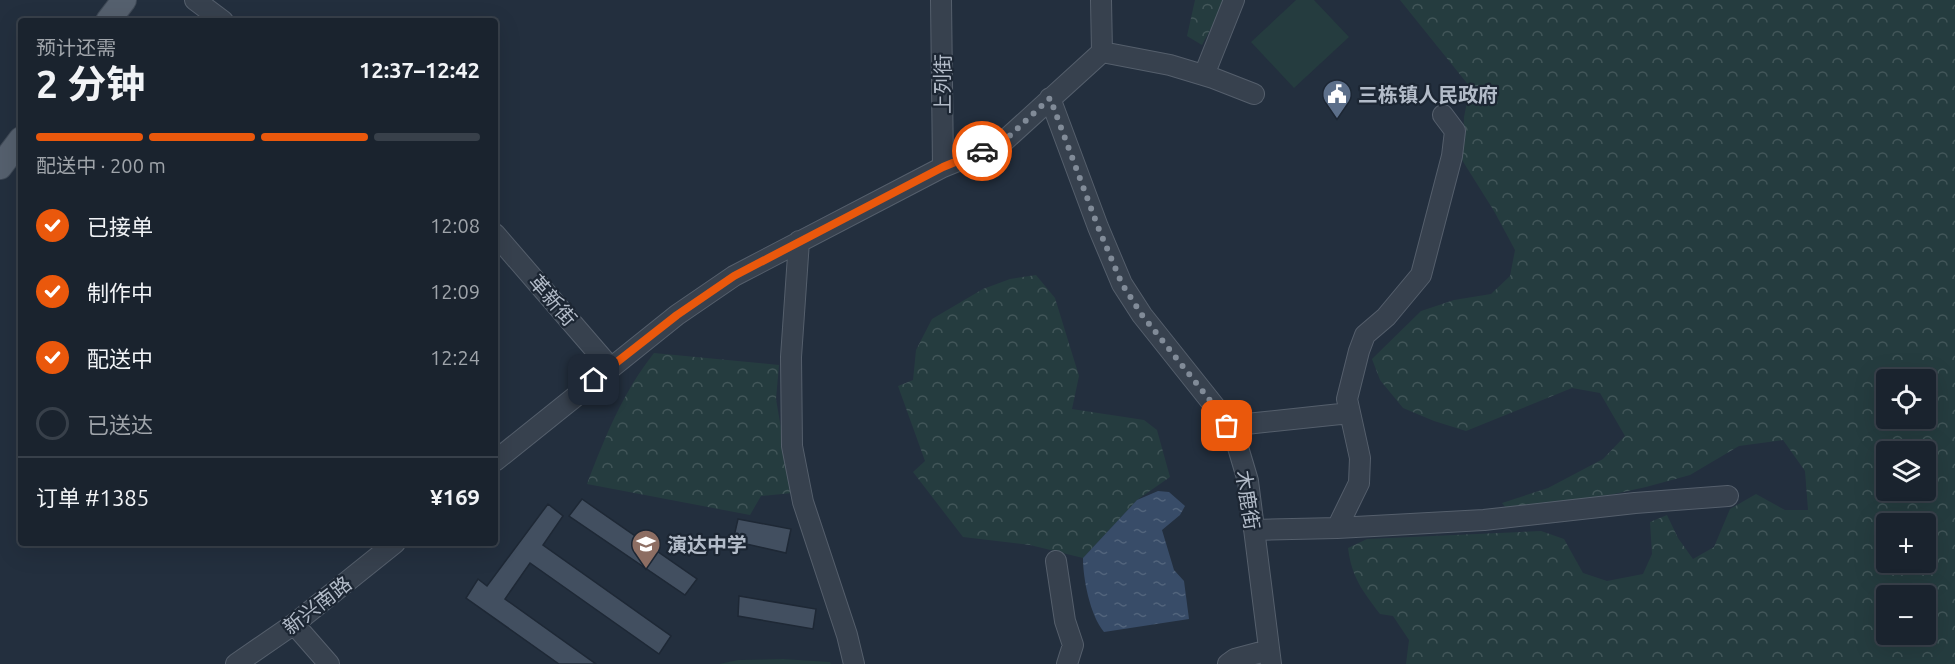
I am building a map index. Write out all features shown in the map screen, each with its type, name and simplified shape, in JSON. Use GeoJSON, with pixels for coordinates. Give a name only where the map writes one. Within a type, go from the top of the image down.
{"type":"FeatureCollection","features":[{"type":"Feature","properties":{"kind":"main road"},"geometry":{"type":"LineString","coordinates":[[110,18],[124,0]]}},
{"type":"Feature","properties":{"kind":"main road"},"geometry":{"type":"LineString","coordinates":[[0,167],[18,143]]}},
{"type":"Feature","properties":{"kind":"street"},"geometry":{"type":"LineString","coordinates":[[195,0],[219,18]]}},
{"type":"Feature","properties":{"kind":"street","name":"上列街"},"geometry":{"type":"LineString","coordinates":[[941,0],[943,167]]}},
{"type":"Feature","properties":{"kind":"street"},"geometry":{"type":"LineString","coordinates":[[498,459],[677,315],[734,276],[943,167],[1002,143],[1050,98],[1081,74],[1102,52],[1101,0]]}},
{"type":"Feature","properties":{"kind":"street"},"geometry":{"type":"LineString","coordinates":[[1204,75],[1234,0]]}},
{"type":"Feature","properties":{"kind":"street"},"geometry":{"type":"LineString","coordinates":[[1102,52],[1170,65],[1254,94]]}},
{"type":"Feature","properties":{"kind":"street","name":"木鹿街"},"geometry":{"type":"LineString","coordinates":[[1050,98],[1098,227],[1122,284],[1142,315],[1220,413],[1237,444],[1248,481],[1270,657]]}},
{"type":"Feature","properties":{"kind":"street"},"geometry":{"type":"LineString","coordinates":[[1337,528],[1359,483],[1360,458],[1347,399],[1365,335],[1386,317],[1421,275],[1452,156],[1455,131],[1443,115]]}},
{"type":"Feature","properties":{"kind":"street","name":"革新街"},"geometry":{"type":"LineString","coordinates":[[498,237],[610,367]]}},
{"type":"Feature","properties":{"kind":"street"},"geometry":{"type":"LineString","coordinates":[[799,241],[791,357],[792,446],[803,502],[847,635],[854,664]]}},
{"type":"Feature","properties":{"kind":"street"},"geometry":{"type":"LineString","coordinates":[[1227,426],[1350,413]]}},
{"type":"Feature","properties":{"kind":"street"},"geometry":{"type":"LineString","coordinates":[[1254,530],[1484,520],[1728,495]]}},
{"type":"Feature","properties":{"kind":"street","name":"新兴南路"},"geometry":{"type":"LineString","coordinates":[[236,664],[294,624],[391,546]]}},
{"type":"Feature","properties":{"kind":"street"},"geometry":{"type":"LineString","coordinates":[[1056,561],[1065,621],[1073,645],[1067,664]]}},
{"type":"Feature","properties":{"kind":"street"},"geometry":{"type":"LineString","coordinates":[[294,624],[329,664]]}},
{"type":"Feature","properties":{"kind":"street"},"geometry":{"type":"LineString","coordinates":[[1228,664],[1235,659],[1270,657]]}},
{"type":"Feature","properties":{"kind":"green space"},"geometry":{"type":"Polygon","coordinates":[[[1195,0],[1226,0],[1202,45],[1187,36],[1195,0]]]}},
{"type":"Feature","properties":{"kind":"green space"},"geometry":{"type":"Polygon","coordinates":[[[1296,0],[1314,0],[1349,37],[1294,88],[1251,42],[1296,0]]]}},
{"type":"Feature","properties":{"kind":"green space"},"geometry":{"type":"Polygon","coordinates":[[[1400,0],[1955,0],[1955,664],[1406,664],[1409,640],[1393,616],[1380,614],[1363,590],[1352,568],[1348,548],[1367,539],[1541,531],[1564,539],[1583,573],[1607,581],[1643,574],[1652,554],[1650,522],[1667,515],[1678,538],[1693,559],[1714,547],[1730,509],[1756,494],[1785,510],[1808,510],[1805,471],[1783,440],[1739,446],[1690,475],[1646,487],[1541,510],[1507,509],[1502,503],[1548,488],[1603,459],[1625,436],[1600,393],[1572,388],[1466,431],[1403,408],[1380,380],[1372,359],[1421,311],[1454,300],[1491,294],[1510,276],[1515,250],[1462,160],[1464,117],[1470,87],[1400,0]]]}},
{"type":"Feature","properties":{"kind":"green space"},"geometry":{"type":"Polygon","coordinates":[[[1036,275],[1055,298],[1079,376],[1072,409],[1144,420],[1157,430],[1170,477],[1137,500],[1083,558],[1030,545],[963,537],[913,472],[925,461],[898,386],[913,380],[916,350],[932,319],[983,289],[1010,279],[1036,275]]]}},
{"type":"Feature","properties":{"kind":"green space"},"geometry":{"type":"Polygon","coordinates":[[[654,353],[779,365],[776,399],[792,493],[761,496],[750,515],[587,484],[624,399],[654,353]]]}},
{"type":"Feature","properties":{"kind":"green space"},"geometry":{"type":"Polygon","coordinates":[[[783,659],[830,662],[831,664],[719,664],[738,660],[783,659]]]}},
{"type":"Feature","properties":{"kind":"water"},"geometry":{"type":"Polygon","coordinates":[[[1158,491],[1169,492],[1185,506],[1180,515],[1162,530],[1174,570],[1184,581],[1189,619],[1104,632],[1088,596],[1083,558],[1137,500],[1158,491]]]}},
{"type":"Feature","properties":{"kind":"building"},"geometry":{"type":"Polygon","coordinates":[[[582,499],[697,579],[685,595],[569,516],[582,499]]]}},
{"type":"Feature","properties":{"kind":"building"},"geometry":{"type":"Polygon","coordinates":[[[548,504],[563,516],[543,545],[671,636],[659,654],[530,563],[505,599],[596,664],[559,664],[466,598],[478,579],[487,586],[548,504]]]}},
{"type":"Feature","properties":{"kind":"building"},"geometry":{"type":"Polygon","coordinates":[[[738,519],[791,529],[786,553],[733,541],[738,519]]]}},
{"type":"Feature","properties":{"kind":"building"},"geometry":{"type":"Polygon","coordinates":[[[739,596],[816,609],[813,629],[738,616],[739,596]]]}},
{"type":"Feature","properties":{"kind":"way so far"},"geometry":{"type":"LineString","coordinates":[[982,151],[1002,143],[1050,98],[1098,227],[1122,284],[1142,315],[1220,413],[1227,426]]}},
{"type":"Feature","properties":{"kind":"place","name":"三栋镇人民政府"},"geometry":{"type":"Point","coordinates":[1337,120]}},
{"type":"Feature","properties":{"kind":"place","name":"演达中学"},"geometry":{"type":"Point","coordinates":[646,570]}},
{"type":"Feature","properties":{"kind":"route"},"geometry":{"type":"LineString","coordinates":[[594,380],[677,315],[734,276],[943,167],[982,151]]}}]}
